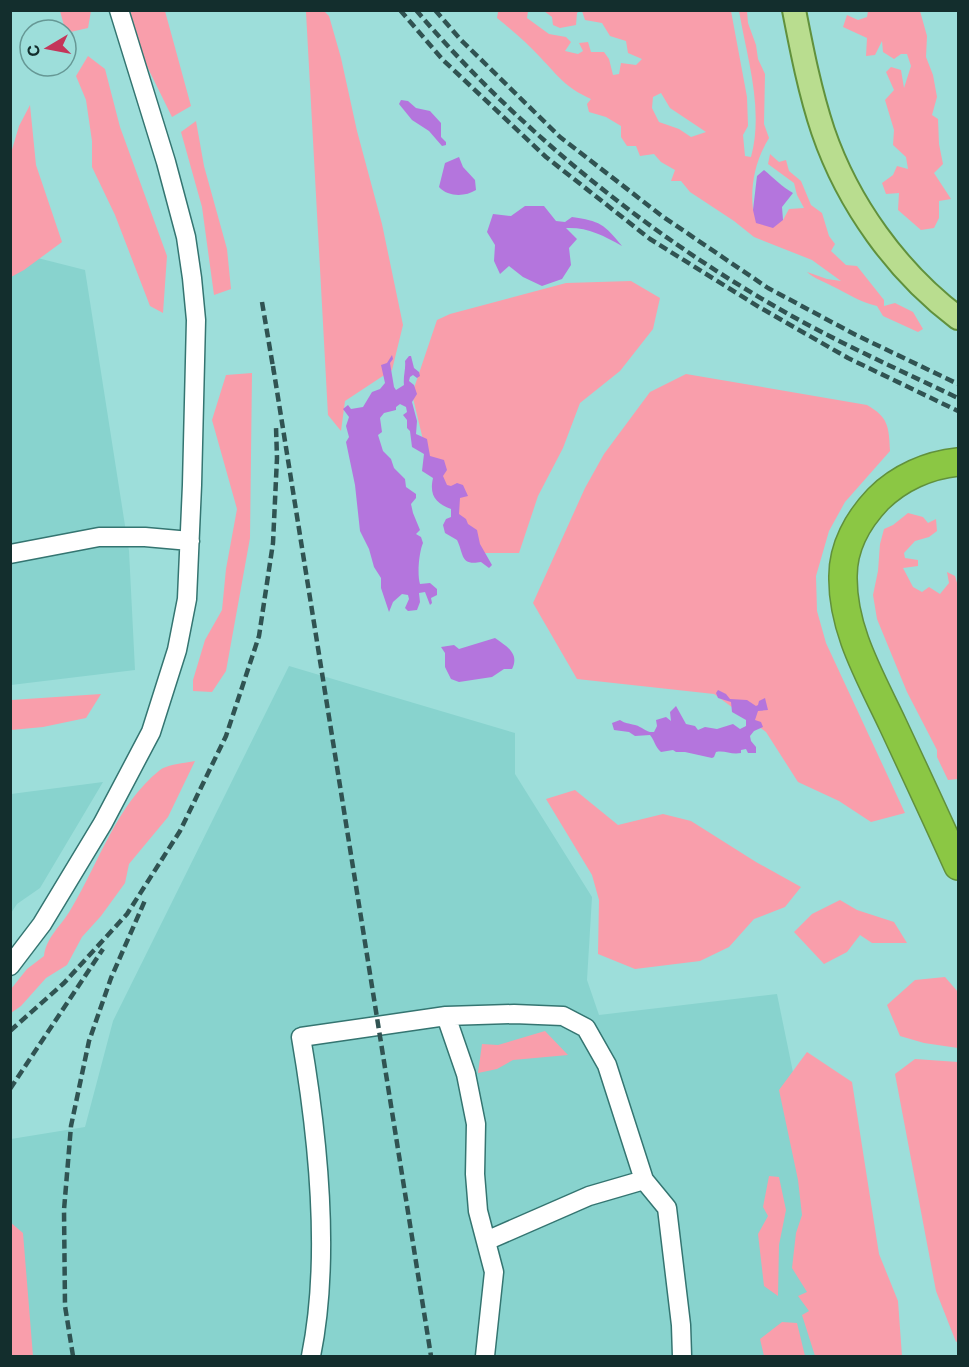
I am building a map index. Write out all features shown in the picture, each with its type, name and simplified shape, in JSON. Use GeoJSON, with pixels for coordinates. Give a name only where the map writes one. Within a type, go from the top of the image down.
{"type":"FeatureCollection","features":[{"type":"Feature","properties":{"kind":"highway"},"geometry":{"type":"LineString","coordinates":[[958,462],[927,469],[906,477],[885,492],[868,509],[856,528],[847,546],[842,573],[843,600],[858,651],[958,866]]}},
{"type":"Feature","properties":{"kind":"main road"},"geometry":{"type":"LineString","coordinates":[[794,10],[823,131],[850,192],[874,231],[900,263],[930,294],[958,318]]}},
{"type":"Feature","properties":{"kind":"street"},"geometry":{"type":"LineString","coordinates":[[10,966],[42,924],[103,823],[151,732],[177,650],[187,598],[196,320],[192,278],[186,237],[169,173],[119,10]]}},
{"type":"Feature","properties":{"kind":"street"},"geometry":{"type":"LineString","coordinates":[[10,554],[99,537],[146,537],[190,541]]}},
{"type":"Feature","properties":{"kind":"street"},"geometry":{"type":"LineString","coordinates":[[311,1356],[321,1282],[319,1200],[311,1095],[301,1037],[446,1016],[514,1014],[563,1016],[586,1028],[607,1065],[644,1180],[667,1208],[681,1325],[682,1356]]}},
{"type":"Feature","properties":{"kind":"street"},"geometry":{"type":"LineString","coordinates":[[446,1016],[466,1074],[476,1124],[475,1174],[478,1211],[494,1272],[485,1356]]}},
{"type":"Feature","properties":{"kind":"street"},"geometry":{"type":"LineString","coordinates":[[486,1241],[589,1196],[644,1180]]}},
{"type":"Feature","properties":{"kind":"shaded area"},"geometry":{"type":"Polygon","coordinates":[[[60,11],[91,11],[88,28],[78,30],[78,18],[62,18],[60,11]]]}},
{"type":"Feature","properties":{"kind":"shaded area"},"geometry":{"type":"Polygon","coordinates":[[[127,11],[165,11],[191,106],[172,117],[140,52],[127,11]]]}},
{"type":"Feature","properties":{"kind":"shaded area"},"geometry":{"type":"Polygon","coordinates":[[[324,11],[329,16],[382,224],[403,325],[392,370],[345,401],[341,431],[328,415],[306,12],[324,11]]]}},
{"type":"Feature","properties":{"kind":"shaded area"},"geometry":{"type":"Polygon","coordinates":[[[495,11],[528,11],[527,18],[549,34],[566,37],[571,42],[565,51],[578,54],[583,51],[579,43],[588,42],[591,52],[604,52],[609,59],[613,75],[619,74],[621,63],[636,65],[642,59],[628,53],[626,41],[610,36],[602,23],[585,20],[582,11],[731,11],[747,97],[748,126],[743,135],[745,156],[751,157],[755,139],[755,102],[739,11],[747,11],[758,59],[765,74],[764,124],[769,138],[755,172],[752,191],[753,210],[783,220],[789,209],[804,208],[794,183],[768,164],[770,154],[779,162],[786,160],[789,171],[801,181],[811,205],[822,213],[829,236],[835,244],[831,251],[846,265],[857,266],[884,300],[884,306],[895,303],[913,312],[923,329],[918,332],[883,316],[877,306],[859,300],[813,276],[807,272],[841,281],[812,260],[754,237],[690,192],[681,181],[671,181],[675,170],[661,162],[654,154],[640,156],[636,146],[627,146],[621,137],[621,126],[606,117],[589,112],[587,104],[591,99],[563,81],[530,47],[497,18],[498,12],[495,11]],[[661,93],[653,97],[652,108],[659,122],[679,129],[691,137],[706,132],[670,108],[661,93]]]}},
{"type":"Feature","properties":{"kind":"shaded area"},"geometry":{"type":"Polygon","coordinates":[[[544,11],[579,11],[576,25],[560,28],[553,25],[552,17],[544,11]]]}},
{"type":"Feature","properties":{"kind":"shaded area"},"geometry":{"type":"Polygon","coordinates":[[[868,11],[920,11],[927,36],[926,57],[933,75],[937,97],[932,115],[938,119],[943,164],[934,173],[951,199],[939,201],[939,218],[934,228],[921,230],[898,210],[899,193],[886,194],[882,183],[893,175],[897,166],[908,169],[906,157],[893,145],[894,130],[885,100],[894,90],[886,72],[891,67],[901,70],[904,88],[911,66],[907,54],[901,54],[894,59],[883,52],[882,41],[875,55],[866,56],[867,38],[843,27],[847,15],[858,20],[867,17],[868,11]]]}},
{"type":"Feature","properties":{"kind":"shaded area"},"geometry":{"type":"Polygon","coordinates":[[[88,56],[105,69],[120,127],[167,256],[163,313],[150,306],[115,215],[92,167],[92,141],[86,100],[77,78],[88,56]]]}},
{"type":"Feature","properties":{"kind":"shaded area"},"geometry":{"type":"Polygon","coordinates":[[[401,100],[408,101],[416,108],[430,111],[441,123],[441,137],[446,145],[442,146],[429,131],[412,120],[399,104],[401,100]]]}},
{"type":"Feature","properties":{"kind":"shaded area"},"geometry":{"type":"Polygon","coordinates":[[[30,105],[36,165],[62,242],[11,277],[11,153],[19,126],[30,105]]]}},
{"type":"Feature","properties":{"kind":"shaded area"},"geometry":{"type":"Polygon","coordinates":[[[196,121],[204,166],[227,249],[231,289],[214,295],[202,207],[181,132],[196,121]]]}},
{"type":"Feature","properties":{"kind":"shaded area"},"geometry":{"type":"Polygon","coordinates":[[[459,157],[463,167],[475,180],[476,190],[457,195],[447,193],[439,187],[445,163],[459,157]]]}},
{"type":"Feature","properties":{"kind":"shaded area"},"geometry":{"type":"Polygon","coordinates":[[[764,170],[793,193],[782,207],[783,220],[773,228],[756,223],[753,210],[757,176],[764,170]]]}},
{"type":"Feature","properties":{"kind":"shaded area"},"geometry":{"type":"Polygon","coordinates":[[[525,206],[544,206],[556,221],[565,222],[572,217],[595,222],[606,228],[622,246],[595,232],[566,228],[577,239],[569,248],[571,265],[562,279],[542,286],[523,277],[509,266],[500,274],[494,261],[495,245],[487,232],[493,214],[511,216],[525,206]]]}},
{"type":"Feature","properties":{"kind":"shaded area"},"geometry":{"type":"Polygon","coordinates":[[[10,251],[85,270],[129,551],[135,670],[11,685],[10,251]]]}},
{"type":"Feature","properties":{"kind":"shaded area"},"geometry":{"type":"Polygon","coordinates":[[[631,281],[660,298],[653,329],[620,371],[580,403],[563,448],[538,496],[519,553],[481,553],[445,497],[424,444],[412,394],[437,320],[450,314],[566,283],[631,281]]]}},
{"type":"Feature","properties":{"kind":"shaded area"},"geometry":{"type":"Polygon","coordinates":[[[392,355],[393,359],[390,363],[396,390],[404,385],[405,361],[409,356],[411,356],[414,368],[419,372],[420,376],[417,378],[413,375],[409,381],[414,385],[417,394],[412,402],[417,421],[416,434],[427,439],[430,456],[444,460],[447,470],[443,476],[447,485],[457,483],[463,485],[468,496],[460,498],[459,514],[477,530],[480,544],[492,565],[489,568],[481,562],[474,563],[466,560],[457,540],[445,533],[443,525],[446,519],[451,517],[451,509],[441,504],[433,494],[433,478],[422,471],[424,454],[412,447],[407,420],[403,415],[407,412],[406,407],[400,404],[396,410],[384,413],[380,418],[382,432],[378,435],[383,451],[391,459],[394,468],[405,479],[406,487],[416,494],[411,504],[420,530],[416,534],[421,537],[423,543],[420,552],[419,580],[420,584],[430,583],[437,589],[437,595],[431,598],[430,605],[425,592],[419,593],[420,602],[417,610],[408,611],[405,608],[409,599],[408,595],[402,594],[393,602],[389,612],[381,588],[381,578],[374,567],[369,549],[360,531],[355,485],[346,442],[349,437],[346,426],[349,417],[343,409],[348,405],[351,409],[363,407],[372,392],[380,389],[385,383],[381,365],[387,363],[392,355]]]}},
{"type":"Feature","properties":{"kind":"shaded area"},"geometry":{"type":"Polygon","coordinates":[[[252,373],[250,538],[226,671],[212,692],[193,691],[193,680],[205,640],[222,610],[226,569],[237,509],[212,420],[226,375],[252,373]]]}},
{"type":"Feature","properties":{"kind":"shaded area"},"geometry":{"type":"Polygon","coordinates":[[[686,374],[867,405],[874,409],[886,423],[890,451],[845,502],[829,531],[816,576],[817,611],[826,643],[905,813],[871,822],[839,801],[798,782],[766,732],[714,694],[577,679],[533,603],[585,488],[604,454],[650,392],[686,374]]]}},
{"type":"Feature","properties":{"kind":"shaded area"},"geometry":{"type":"Polygon","coordinates":[[[908,513],[923,517],[928,523],[936,519],[937,531],[929,537],[915,541],[904,553],[905,558],[918,560],[918,566],[903,568],[913,587],[922,592],[929,587],[940,594],[949,583],[947,572],[955,576],[958,586],[958,779],[948,780],[937,757],[937,750],[907,692],[877,619],[873,595],[884,529],[908,513]]]}},
{"type":"Feature","properties":{"kind":"shaded area"},"geometry":{"type":"Polygon","coordinates":[[[495,638],[511,650],[514,659],[512,669],[504,669],[492,677],[459,682],[451,679],[445,667],[445,653],[441,647],[454,645],[459,649],[495,638]]]}},
{"type":"Feature","properties":{"kind":"shaded area"},"geometry":{"type":"Polygon","coordinates":[[[289,666],[515,733],[515,774],[592,897],[587,980],[599,1015],[777,994],[851,1356],[11,1356],[11,1139],[85,1127],[113,1021],[289,666]]]}},
{"type":"Feature","properties":{"kind":"shaded area"},"geometry":{"type":"Polygon","coordinates":[[[718,690],[730,699],[747,700],[756,706],[765,698],[768,710],[758,711],[755,720],[761,722],[763,727],[754,731],[750,736],[756,747],[756,753],[748,753],[746,749],[741,750],[741,753],[716,752],[712,758],[673,750],[661,752],[650,735],[635,736],[629,732],[614,730],[612,723],[620,720],[654,732],[657,726],[656,720],[666,717],[671,721],[670,712],[676,706],[686,724],[695,726],[698,730],[705,727],[717,729],[733,724],[740,729],[746,726],[746,720],[732,712],[731,702],[718,698],[716,693],[718,690]]]}},
{"type":"Feature","properties":{"kind":"shaded area"},"geometry":{"type":"Polygon","coordinates":[[[101,694],[86,718],[43,727],[11,730],[11,700],[101,694]]]}},
{"type":"Feature","properties":{"kind":"shaded area"},"geometry":{"type":"Polygon","coordinates":[[[195,761],[168,817],[129,864],[125,883],[82,937],[67,965],[46,978],[21,1006],[11,1013],[11,989],[27,969],[44,956],[51,937],[71,909],[131,800],[163,768],[195,761]]]}},
{"type":"Feature","properties":{"kind":"shaded area"},"geometry":{"type":"Polygon","coordinates":[[[103,782],[40,888],[17,904],[11,913],[11,794],[103,782]]]}},
{"type":"Feature","properties":{"kind":"shaded area"},"geometry":{"type":"Polygon","coordinates":[[[575,790],[618,825],[663,814],[691,821],[801,887],[785,907],[754,919],[729,947],[700,961],[635,969],[598,954],[599,900],[592,875],[546,799],[575,790]]]}},
{"type":"Feature","properties":{"kind":"shaded area"},"geometry":{"type":"Polygon","coordinates":[[[840,900],[857,910],[894,922],[907,943],[872,943],[860,935],[847,952],[824,964],[794,932],[812,914],[840,900]]]}},
{"type":"Feature","properties":{"kind":"shaded area"},"geometry":{"type":"Polygon","coordinates":[[[945,977],[958,992],[958,1048],[924,1043],[900,1036],[887,1005],[915,980],[945,977]]]}},
{"type":"Feature","properties":{"kind":"shaded area"},"geometry":{"type":"Polygon","coordinates":[[[545,1031],[568,1055],[513,1060],[497,1069],[478,1073],[482,1044],[498,1045],[545,1031]]]}},
{"type":"Feature","properties":{"kind":"shaded area"},"geometry":{"type":"Polygon","coordinates":[[[807,1052],[852,1082],[879,1254],[898,1301],[902,1356],[815,1356],[802,1315],[809,1311],[798,1296],[807,1292],[792,1268],[796,1233],[802,1215],[798,1180],[779,1090],[807,1052]]]}},
{"type":"Feature","properties":{"kind":"shaded area"},"geometry":{"type":"Polygon","coordinates":[[[915,1059],[958,1062],[958,1341],[956,1342],[936,1291],[895,1074],[915,1059]]]}},
{"type":"Feature","properties":{"kind":"shaded area"},"geometry":{"type":"Polygon","coordinates":[[[769,1176],[779,1177],[786,1210],[779,1245],[778,1296],[764,1286],[758,1234],[768,1216],[763,1207],[769,1176]]]}},
{"type":"Feature","properties":{"kind":"shaded area"},"geometry":{"type":"Polygon","coordinates":[[[10,1222],[23,1233],[33,1356],[11,1356],[10,1222]]]}},
{"type":"Feature","properties":{"kind":"shaded area"},"geometry":{"type":"Polygon","coordinates":[[[782,1322],[797,1323],[805,1356],[764,1356],[760,1339],[782,1322]]]}},
{"type":"Feature","properties":{"kind":"railway"},"geometry":{"type":"LineString","coordinates":[[400,10],[443,60],[546,157],[650,239],[759,307],[848,358],[958,411]]}},
{"type":"Feature","properties":{"kind":"railway"},"geometry":{"type":"LineString","coordinates":[[416,10],[453,52],[534,131],[578,169],[669,239],[787,314],[958,398]]}},
{"type":"Feature","properties":{"kind":"railway"},"geometry":{"type":"LineString","coordinates":[[435,10],[461,40],[560,137],[662,216],[768,288],[856,335],[958,384]]}},
{"type":"Feature","properties":{"kind":"railway"},"geometry":{"type":"LineString","coordinates":[[262,302],[274,373]]}},
{"type":"Feature","properties":{"kind":"railway"},"geometry":{"type":"LineString","coordinates":[[273,366],[431,1356]]}},
{"type":"Feature","properties":{"kind":"railway"},"geometry":{"type":"LineString","coordinates":[[10,1031],[64,983],[127,914],[180,831],[226,736],[259,636],[273,543],[277,458],[276,427]]}},
{"type":"Feature","properties":{"kind":"railway"},"geometry":{"type":"LineString","coordinates":[[73,1356],[65,1306],[64,1210],[71,1126],[89,1041],[111,978],[146,898]]}},
{"type":"Feature","properties":{"kind":"railway"},"geometry":{"type":"LineString","coordinates":[[10,1089],[103,949]]}}]}
